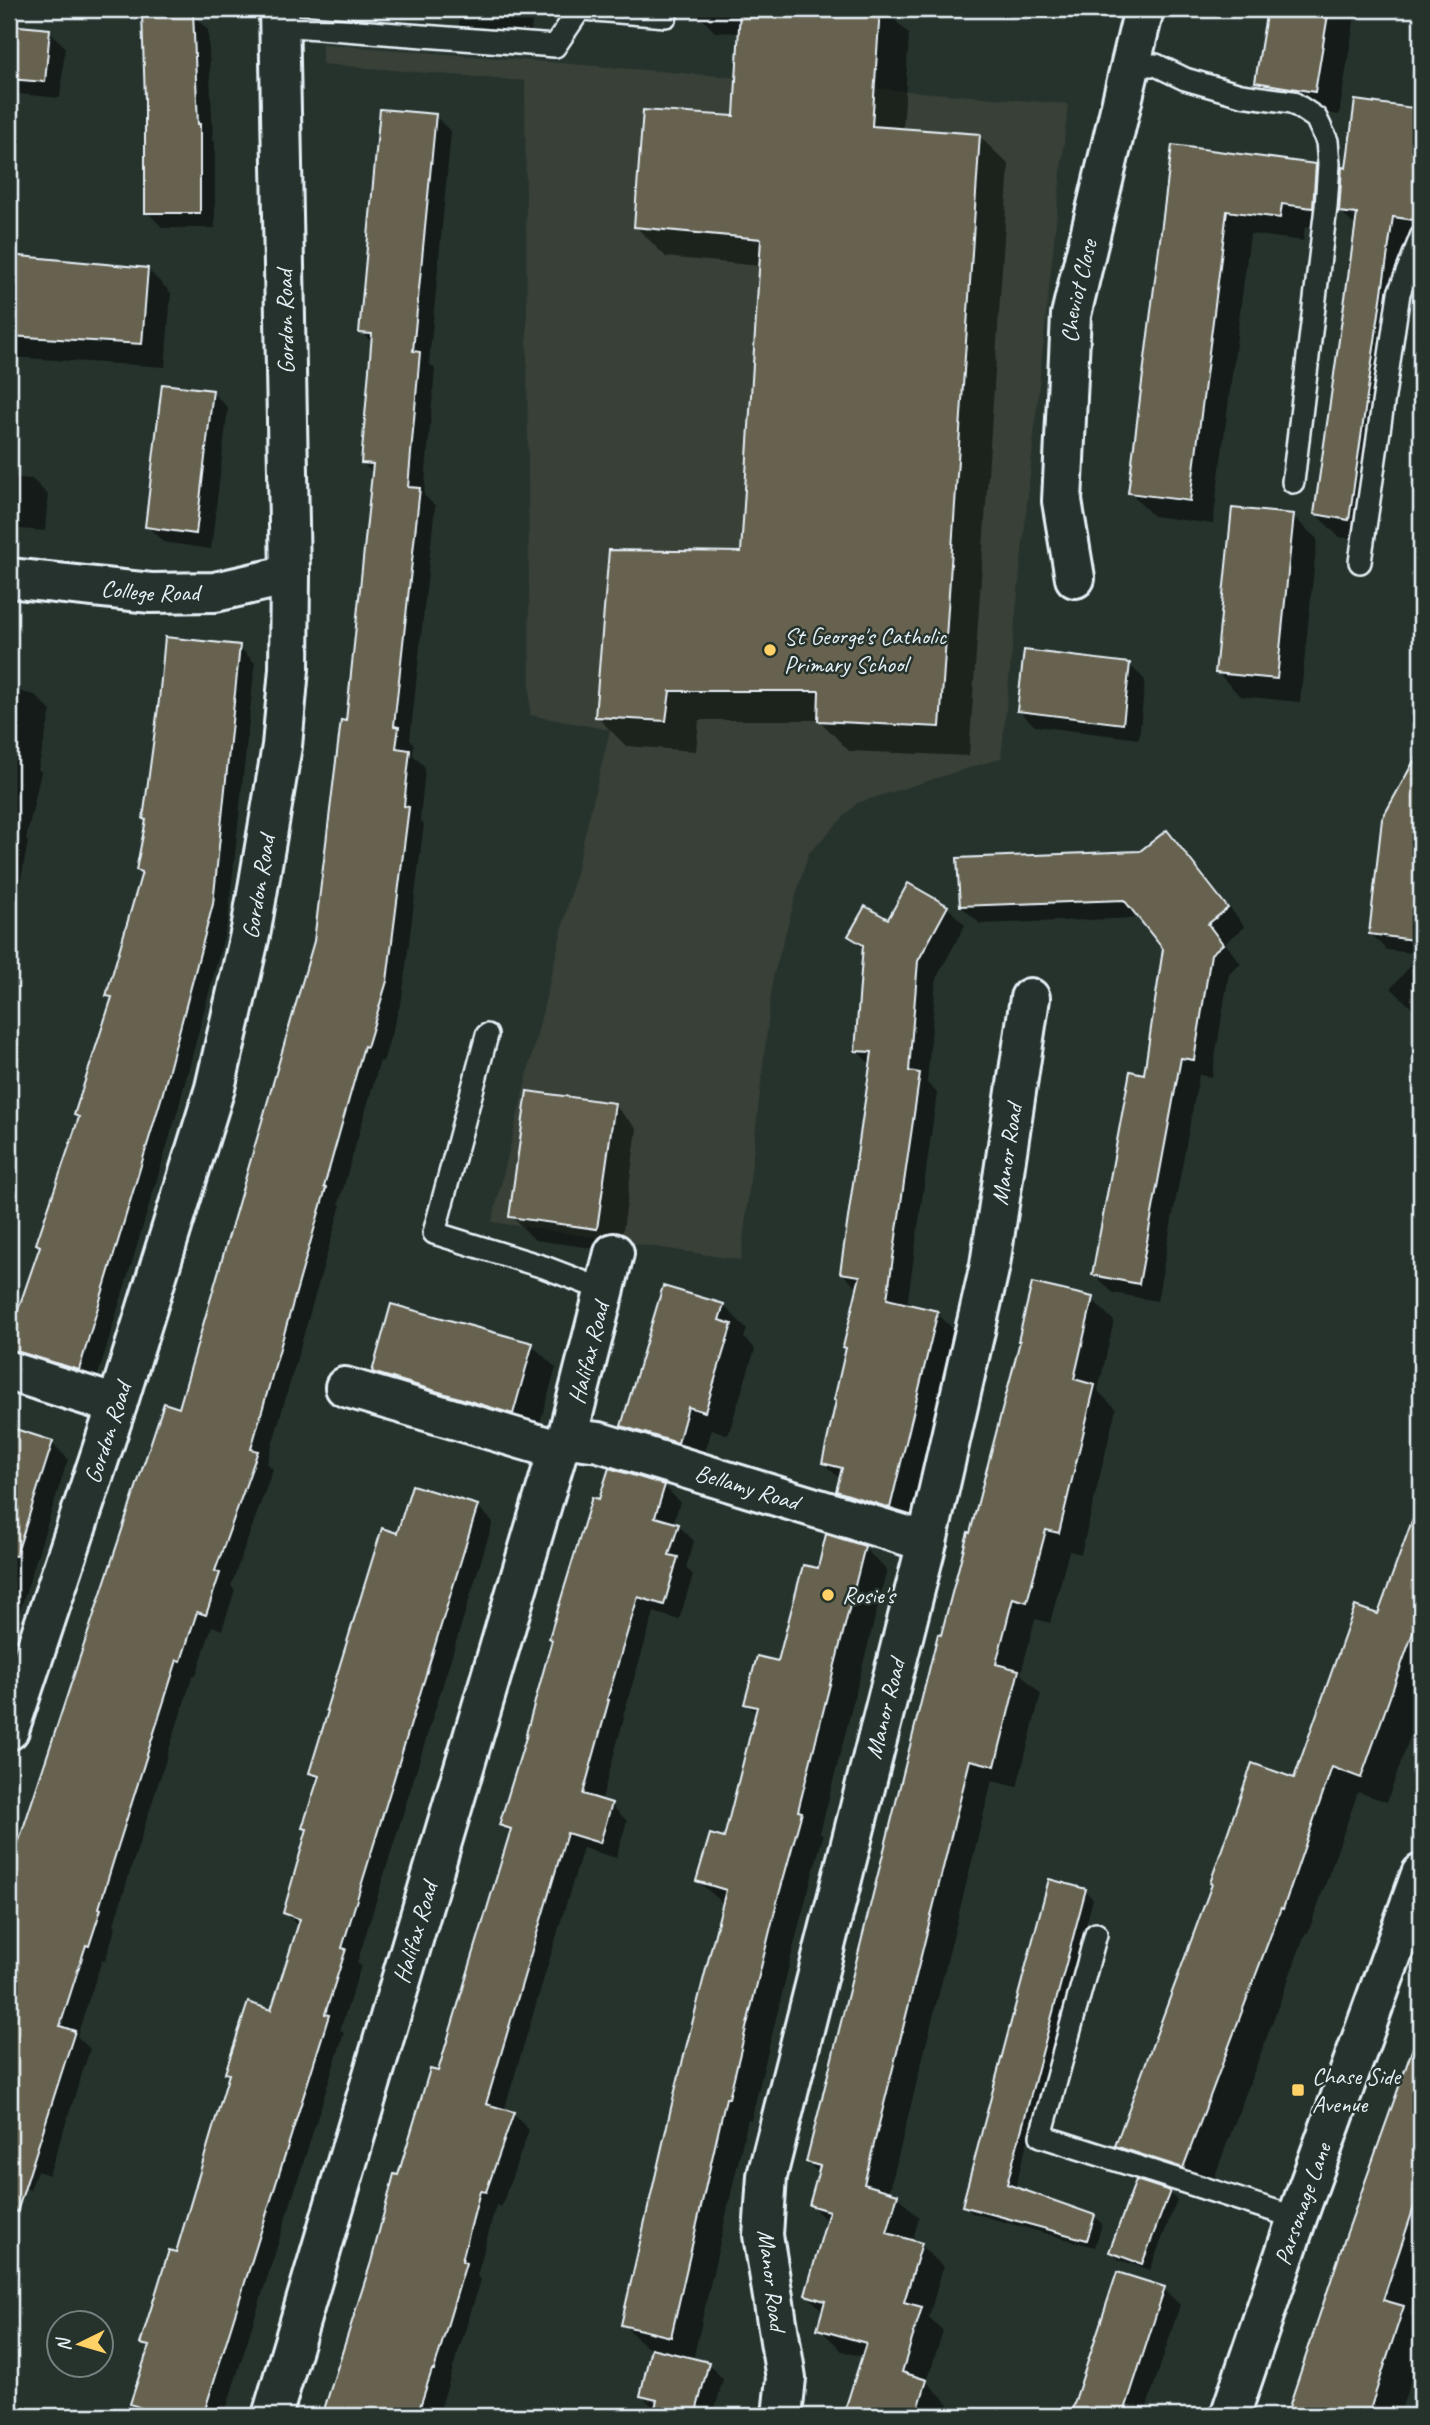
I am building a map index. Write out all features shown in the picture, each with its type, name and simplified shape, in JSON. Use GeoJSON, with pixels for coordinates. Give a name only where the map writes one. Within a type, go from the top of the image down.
{"type":"FeatureCollection","features":[{"type":"Feature","properties":{"kind":"street","name":"Cheviot Close"},"geometry":{"type":"LineString","coordinates":[[1076,578],[1062,501],[1071,315],[1144,9]]}},
{"type":"Feature","properties":{"kind":"street","name":"Gordon Road"},"geometry":{"type":"LineString","coordinates":[[9,1730],[117,1405],[215,1088],[251,930],[282,746],[289,669],[290,575],[279,17]]}},
{"type":"Feature","properties":{"kind":"street","name":"College Road"},"geometry":{"type":"LineString","coordinates":[[9,578],[163,593],[215,593],[290,575]]}},
{"type":"Feature","properties":{"kind":"street","name":"Manor Road"},"geometry":{"type":"LineString","coordinates":[[782,2416],[786,2378],[763,2235],[767,2176],[927,1542],[990,1265],[1030,998]]}},
{"type":"Feature","properties":{"kind":"street","name":"Halifax Road"},"geometry":{"type":"LineString","coordinates":[[272,2416],[563,1444],[614,1253]]}},
{"type":"Feature","properties":{"kind":"street"},"geometry":{"type":"LineString","coordinates":[[9,1371],[117,1405]]}},
{"type":"Feature","properties":{"kind":"street"},"geometry":{"type":"LineString","coordinates":[[345,1387],[563,1444]]}},
{"type":"Feature","properties":{"kind":"street","name":"Bellamy Road"},"geometry":{"type":"LineString","coordinates":[[563,1444],[599,1443],[927,1542]]}},
{"type":"Feature","properties":{"kind":"street","name":"Parsonage Lane"},"geometry":{"type":"LineString","coordinates":[[1230,2416],[1297,2218],[1421,1874]]}},
{"type":"Feature","properties":{"kind":"lane"},"geometry":{"type":"LineString","coordinates":[[279,17],[555,46],[581,9],[666,16]]}},
{"type":"Feature","properties":{"kind":"lane"},"geometry":{"type":"LineString","coordinates":[[1130,65],[1156,65],[1185,79],[1241,95],[1292,103],[1316,118],[1327,141],[1329,164],[1326,207],[1293,482]]}},
{"type":"Feature","properties":{"kind":"lane"},"geometry":{"type":"LineString","coordinates":[[1360,562],[1399,293],[1421,237]]}},
{"type":"Feature","properties":{"kind":"lane"},"geometry":{"type":"LineString","coordinates":[[487,1035],[434,1233],[544,1267],[604,1290]]}},
{"type":"Feature","properties":{"kind":"lane"},"geometry":{"type":"LineString","coordinates":[[1096,1934],[1041,2136],[1297,2218]]}},
{"type":"Feature","properties":{"kind":"shaded area","name":"St George's Catholic Primary School"},"geometry":{"type":"Polygon","coordinates":[[[322,44],[1068,104],[1001,758],[857,803],[808,854],[773,977],[741,1260],[492,1222],[610,730],[530,715],[525,81],[322,64],[322,44]]]}},
{"type":"Feature","properties":{"kind":"building"},"geometry":{"type":"Polygon","coordinates":[[[740,9],[880,9],[872,126],[980,134],[940,727],[818,721],[819,691],[670,691],[666,721],[595,717],[609,550],[741,552],[761,239],[634,227],[643,110],[734,116],[740,9]]]}},
{"type":"Feature","properties":{"kind":"building"},"geometry":{"type":"Polygon","coordinates":[[[1267,9],[1329,9],[1315,92],[1255,82],[1267,9]]]}},
{"type":"Feature","properties":{"kind":"building"},"geometry":{"type":"Polygon","coordinates":[[[193,12],[200,124],[200,213],[145,213],[142,14],[193,12]]]}},
{"type":"Feature","properties":{"kind":"building"},"geometry":{"type":"Polygon","coordinates":[[[9,25],[50,29],[45,82],[9,79],[9,25]]]}},
{"type":"Feature","properties":{"kind":"building"},"geometry":{"type":"Polygon","coordinates":[[[1355,100],[1421,109],[1421,221],[1393,217],[1349,520],[1314,514],[1357,214],[1339,212],[1342,167],[1346,168],[1355,100]]]}},
{"type":"Feature","properties":{"kind":"building"},"geometry":{"type":"Polygon","coordinates":[[[380,109],[436,114],[413,351],[420,352],[408,487],[420,488],[394,726],[399,727],[396,748],[410,750],[404,806],[409,807],[387,981],[367,1047],[364,1046],[251,1449],[258,1451],[215,1571],[220,1573],[206,1615],[197,1612],[181,1661],[177,1660],[99,1908],[101,1909],[89,1946],[86,1945],[60,2026],[75,2031],[17,2212],[9,2210],[9,1871],[164,1403],[179,1408],[314,941],[341,720],[346,721],[373,464],[361,463],[372,334],[359,333],[380,109]]]}},
{"type":"Feature","properties":{"kind":"building"},"geometry":{"type":"Polygon","coordinates":[[[1172,145],[1316,164],[1313,208],[1282,204],[1280,218],[1227,211],[1190,501],[1128,493],[1172,145]]]}},
{"type":"Feature","properties":{"kind":"building"},"geometry":{"type":"Polygon","coordinates":[[[9,255],[148,268],[142,344],[9,336],[9,255]]]}},
{"type":"Feature","properties":{"kind":"building"},"geometry":{"type":"Polygon","coordinates":[[[162,384],[213,390],[196,534],[145,527],[162,384]]]}},
{"type":"Feature","properties":{"kind":"building"},"geometry":{"type":"Polygon","coordinates":[[[1232,508],[1294,514],[1277,679],[1215,673],[1232,508]]]}},
{"type":"Feature","properties":{"kind":"building"},"geometry":{"type":"Polygon","coordinates":[[[165,637],[240,645],[213,904],[162,1096],[79,1370],[9,1349],[9,1336],[40,1246],[36,1244],[79,1117],[74,1115],[112,997],[106,996],[142,872],[136,870],[146,820],[143,819],[165,637]]]}},
{"type":"Feature","properties":{"kind":"building"},"geometry":{"type":"Polygon","coordinates":[[[1024,650],[1130,663],[1123,724],[1017,711],[1024,650]]]}},
{"type":"Feature","properties":{"kind":"building"},"geometry":{"type":"Polygon","coordinates":[[[1421,748],[1421,941],[1369,934],[1382,819],[1421,748]]]}},
{"type":"Feature","properties":{"kind":"building"},"geometry":{"type":"Polygon","coordinates":[[[1167,830],[1228,908],[1208,924],[1223,944],[1211,954],[1194,1060],[1181,1058],[1139,1284],[1092,1275],[1130,1071],[1144,1074],[1163,949],[1124,900],[960,906],[957,858],[1140,851],[1167,830]]]}},
{"type":"Feature","properties":{"kind":"building"},"geometry":{"type":"Polygon","coordinates":[[[908,883],[948,906],[918,961],[909,1071],[920,1073],[887,1299],[938,1311],[890,1508],[836,1491],[842,1468],[822,1463],[846,1348],[843,1347],[860,1276],[840,1273],[872,1052],[855,1051],[863,945],[848,936],[865,906],[888,919],[908,883]]]}},
{"type":"Feature","properties":{"kind":"building"},"geometry":{"type":"Polygon","coordinates":[[[527,1091],[615,1103],[597,1229],[509,1217],[527,1091]]]}},
{"type":"Feature","properties":{"kind":"building"},"geometry":{"type":"Polygon","coordinates":[[[1032,1283],[1093,1297],[1074,1379],[1095,1385],[1059,1533],[1046,1530],[1027,1602],[1013,1598],[996,1664],[1019,1670],[995,1766],[970,1760],[864,2184],[898,2194],[887,2233],[922,2243],[904,2302],[922,2307],[902,2372],[927,2380],[916,2416],[843,2416],[866,2343],[817,2329],[825,2301],[805,2295],[829,2211],[809,2205],[820,2166],[806,2162],[938,1634],[941,1635],[968,1532],[970,1533],[1020,1341],[1032,1283]]]}},
{"type":"Feature","properties":{"kind":"building"},"geometry":{"type":"Polygon","coordinates":[[[663,1286],[724,1304],[719,1320],[732,1324],[705,1412],[688,1407],[678,1443],[621,1426],[663,1286]]]}},
{"type":"Feature","properties":{"kind":"building"},"geometry":{"type":"Polygon","coordinates":[[[391,1304],[533,1343],[513,1414],[372,1372],[391,1304]]]}},
{"type":"Feature","properties":{"kind":"building"},"geometry":{"type":"Polygon","coordinates":[[[9,1427],[53,1441],[16,1556],[9,1555],[9,1427]]]}},
{"type":"Feature","properties":{"kind":"building"},"geometry":{"type":"Polygon","coordinates":[[[609,1468],[665,1485],[655,1517],[679,1524],[669,1555],[678,1557],[664,1605],[638,1597],[607,1700],[583,1794],[612,1803],[600,1843],[567,1833],[486,2104],[514,2112],[486,2192],[480,2191],[462,2261],[466,2263],[434,2370],[417,2416],[322,2416],[371,2262],[394,2174],[398,2175],[430,2069],[438,2071],[511,1829],[499,1825],[527,1734],[552,1640],[549,1638],[592,1497],[599,1499],[609,1468]]]}},
{"type":"Feature","properties":{"kind":"building"},"geometry":{"type":"Polygon","coordinates":[[[412,1485],[478,1505],[342,1948],[346,1949],[325,2014],[329,2015],[203,2416],[145,2416],[147,2410],[130,2404],[149,2346],[140,2344],[169,2250],[176,2252],[229,2074],[225,2073],[248,2002],[271,2010],[300,1919],[283,1913],[307,1829],[302,1828],[319,1776],[309,1773],[382,1528],[397,1533],[412,1485]]]}},
{"type":"Feature","properties":{"kind":"building"},"geometry":{"type":"Polygon","coordinates":[[[1417,1507],[1421,1507],[1421,1610],[1361,1778],[1332,1767],[1283,1909],[1281,1908],[1183,2168],[1115,2146],[1212,1884],[1210,1883],[1252,1763],[1294,1778],[1355,1606],[1378,1614],[1417,1507]]]}},
{"type":"Feature","properties":{"kind":"building"},"geometry":{"type":"Polygon","coordinates":[[[826,1534],[865,1546],[798,1811],[802,1812],[729,2098],[726,2098],[671,2337],[621,2325],[674,2095],[726,1890],[696,1881],[710,1834],[724,1838],[757,1707],[744,1704],[757,1656],[778,1661],[803,1565],[818,1568],[826,1534]]]}},
{"type":"Feature","properties":{"kind":"building"},"geometry":{"type":"Polygon","coordinates":[[[1049,1879],[1086,1889],[1007,2184],[1095,2215],[1087,2240],[962,2206],[1049,1879]]]}},
{"type":"Feature","properties":{"kind":"building"},"geometry":{"type":"Polygon","coordinates":[[[1416,2039],[1421,2040],[1421,2186],[1383,2300],[1404,2306],[1368,2416],[1286,2416],[1345,2238],[1416,2039]]]}},
{"type":"Feature","properties":{"kind":"building"},"geometry":{"type":"Polygon","coordinates":[[[1136,2180],[1170,2191],[1142,2264],[1109,2252],[1136,2180]]]}},
{"type":"Feature","properties":{"kind":"building"},"geometry":{"type":"Polygon","coordinates":[[[1117,2272],[1165,2287],[1123,2416],[1070,2416],[1117,2272]]]}},
{"type":"Feature","properties":{"kind":"building"},"geometry":{"type":"Polygon","coordinates":[[[651,2348],[709,2362],[695,2416],[653,2416],[657,2400],[640,2396],[651,2348]]]}},
{"type":"Feature","properties":{"kind":"place","name":"St George's Catholic Primary School"},"geometry":{"type":"Point","coordinates":[770,650]}},
{"type":"Feature","properties":{"kind":"place","name":"Rosie's"},"geometry":{"type":"Point","coordinates":[828,1595]}},
{"type":"Feature","properties":{"kind":"place","name":"Chase Side Avenue"},"geometry":{"type":"Point","coordinates":[1298,2090]}}]}
